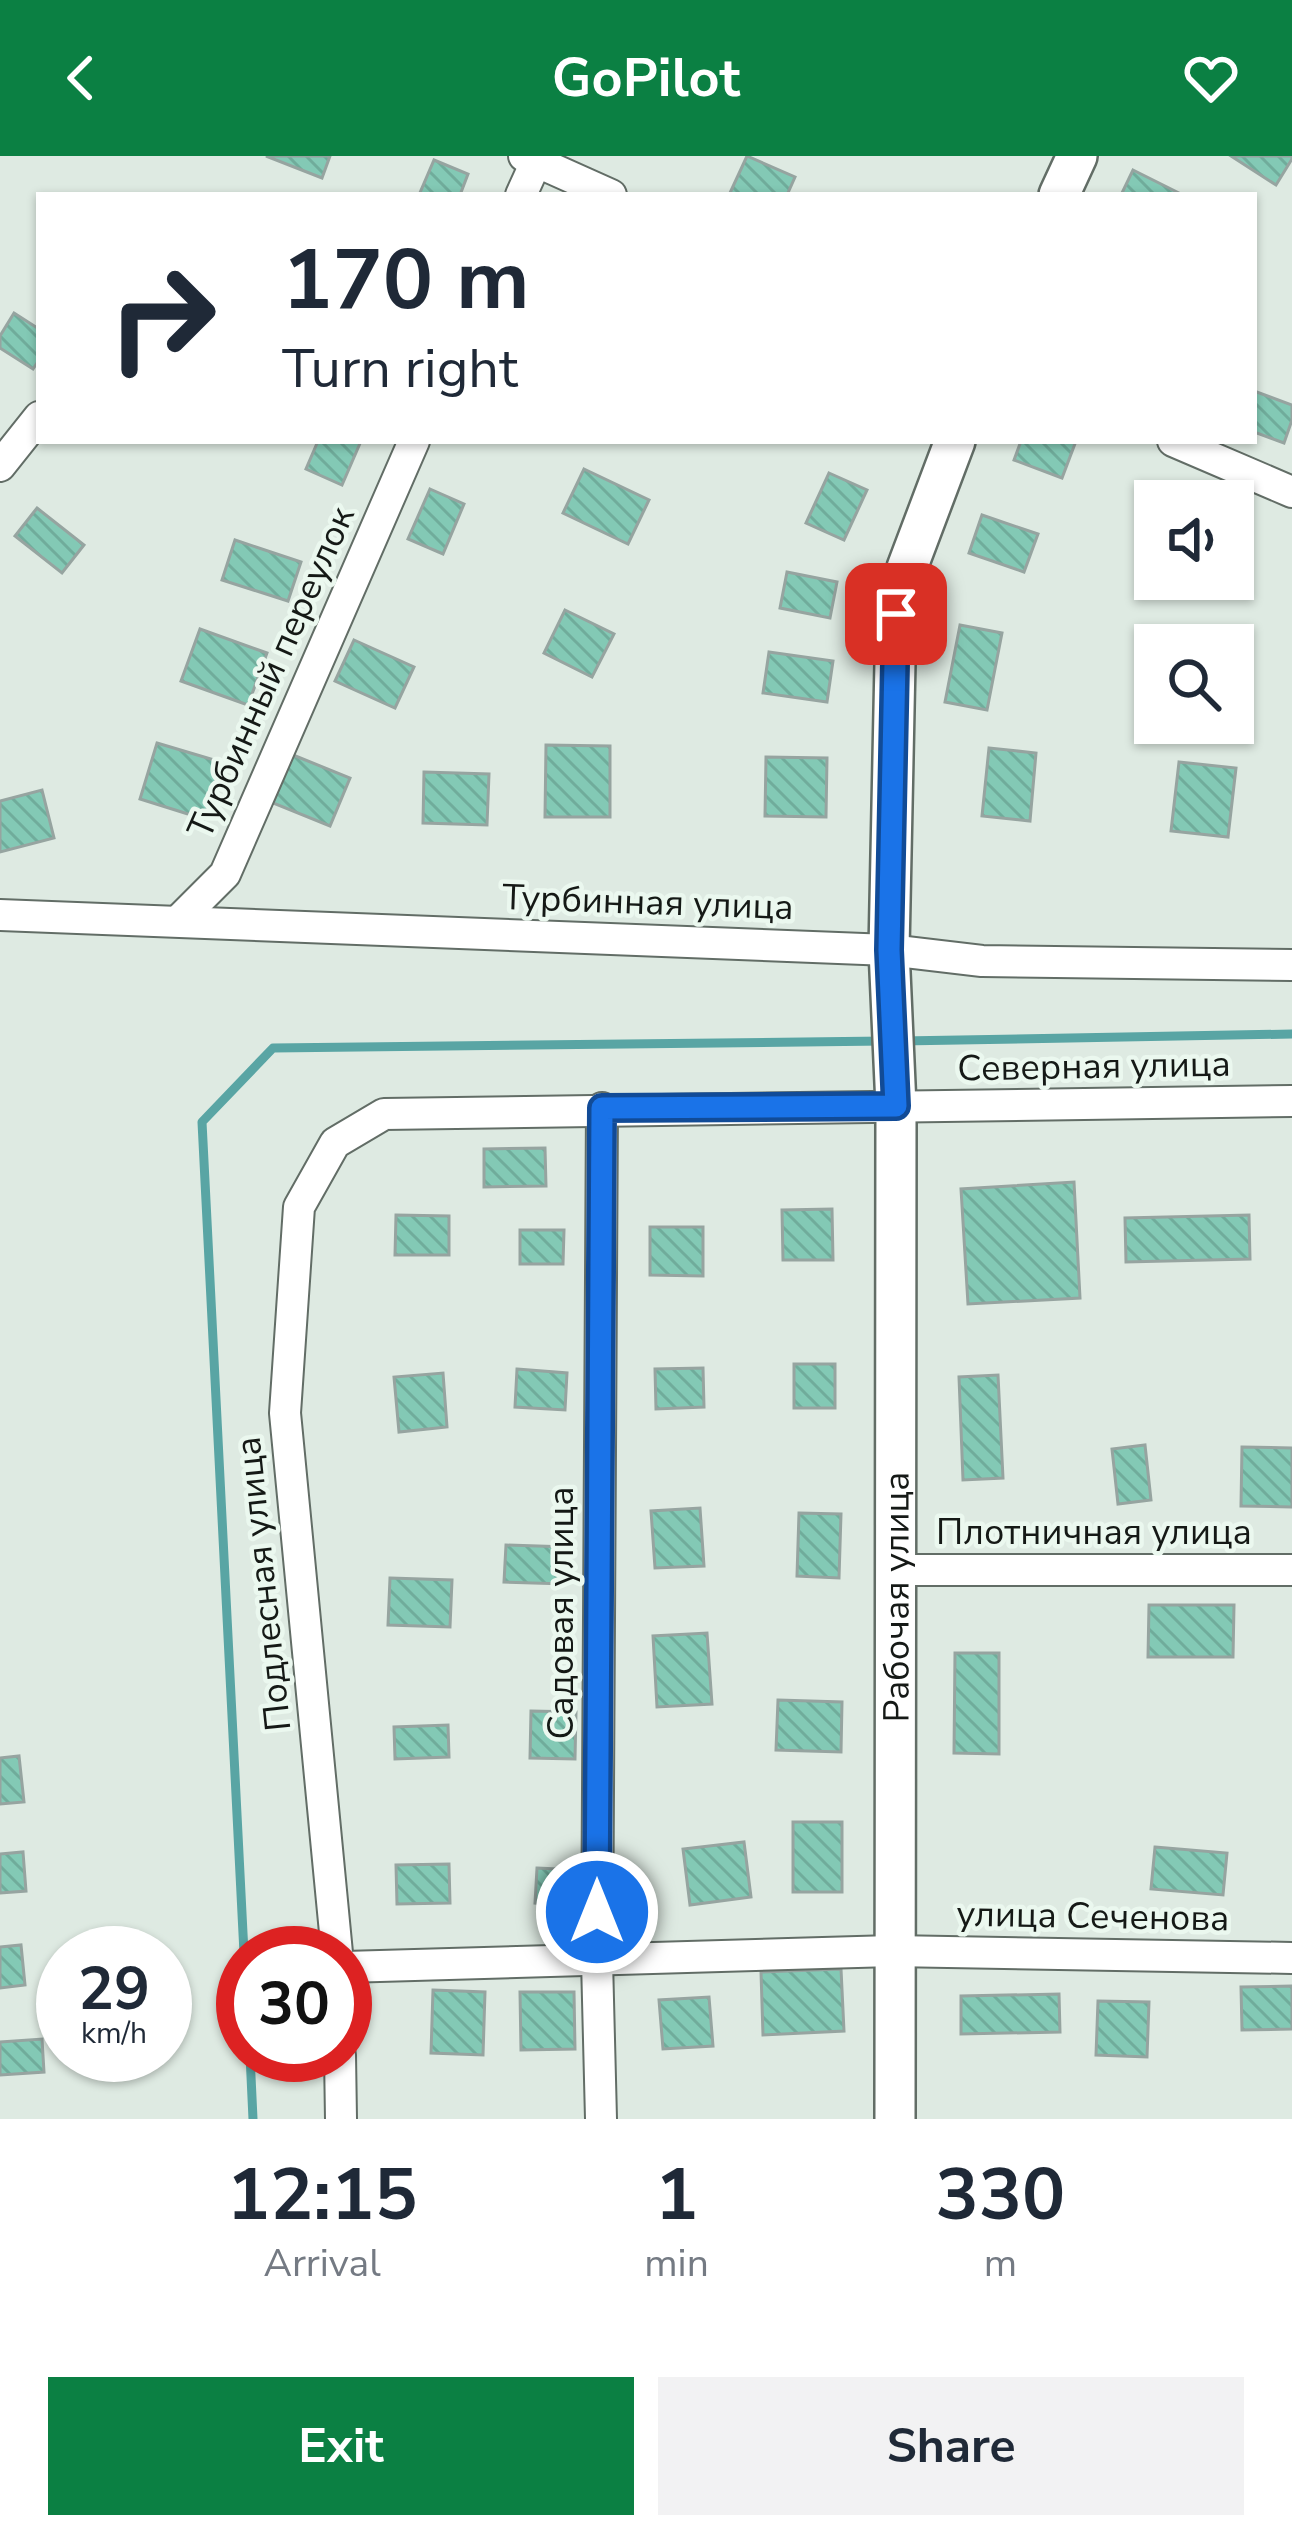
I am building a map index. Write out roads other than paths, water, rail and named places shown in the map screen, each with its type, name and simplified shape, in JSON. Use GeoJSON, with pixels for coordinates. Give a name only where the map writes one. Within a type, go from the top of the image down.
{"type":"FeatureCollection","features":[{"type":"Feature","properties":{"kind":"street"},"geometry":{"type":"LineString","coordinates":[[1060,192],[1077,156]]}},
{"type":"Feature","properties":{"kind":"street"},"geometry":{"type":"LineString","coordinates":[[522,192],[530,159],[604,192]]}},
{"type":"Feature","properties":{"kind":"street"},"geometry":{"type":"LineString","coordinates":[[0,466],[36,421]]}},
{"type":"Feature","properties":{"kind":"street","name":"Турбинный переулок"},"geometry":{"type":"LineString","coordinates":[[179,920],[225,874],[413,444]]}},
{"type":"Feature","properties":{"kind":"street","name":"Рабочая улица"},"geometry":{"type":"LineString","coordinates":[[895,2119],[895,1089],[889,950],[896,614],[907,568],[954,444]]}},
{"type":"Feature","properties":{"kind":"street"},"geometry":{"type":"LineString","coordinates":[[1180,444],[1292,493]]}},
{"type":"Feature","properties":{"kind":"street","name":"Турбинная улица"},"geometry":{"type":"LineString","coordinates":[[0,915],[889,950],[982,962],[1292,965]]}},
{"type":"Feature","properties":{"kind":"street","name":"Северная улица"},"geometry":{"type":"LineString","coordinates":[[299,1207],[335,1143],[384,1114],[602,1108],[895,1089],[1292,1101]]}},
{"type":"Feature","properties":{"kind":"street","name":"Садовая улица"},"geometry":{"type":"LineString","coordinates":[[601,2119],[597,1960],[602,1108]]}},
{"type":"Feature","properties":{"kind":"street","name":"Подлесная улица"},"geometry":{"type":"LineString","coordinates":[[299,1207],[285,1413],[334,1926]]}},
{"type":"Feature","properties":{"kind":"street","name":"Плотничная улица"},"geometry":{"type":"LineString","coordinates":[[895,1570],[1292,1570]]}},
{"type":"Feature","properties":{"kind":"street","name":"улица Сеченова"},"geometry":{"type":"LineString","coordinates":[[372,1966],[892,1951],[1292,1958]]}},
{"type":"Feature","properties":{"kind":"street"},"geometry":{"type":"LineString","coordinates":[[340,2082],[341,2119]]}},
{"type":"Feature","properties":{"kind":"waterway"},"geometry":{"type":"LineString","coordinates":[[901,1041],[1292,1034]]}},
{"type":"Feature","properties":{"kind":"waterway"},"geometry":{"type":"LineString","coordinates":[[243,1926],[202,1122],[273,1048],[885,1041]]}},
{"type":"Feature","properties":{"kind":"waterway"},"geometry":{"type":"LineString","coordinates":[[251,2082],[253,2119]]}}]}
